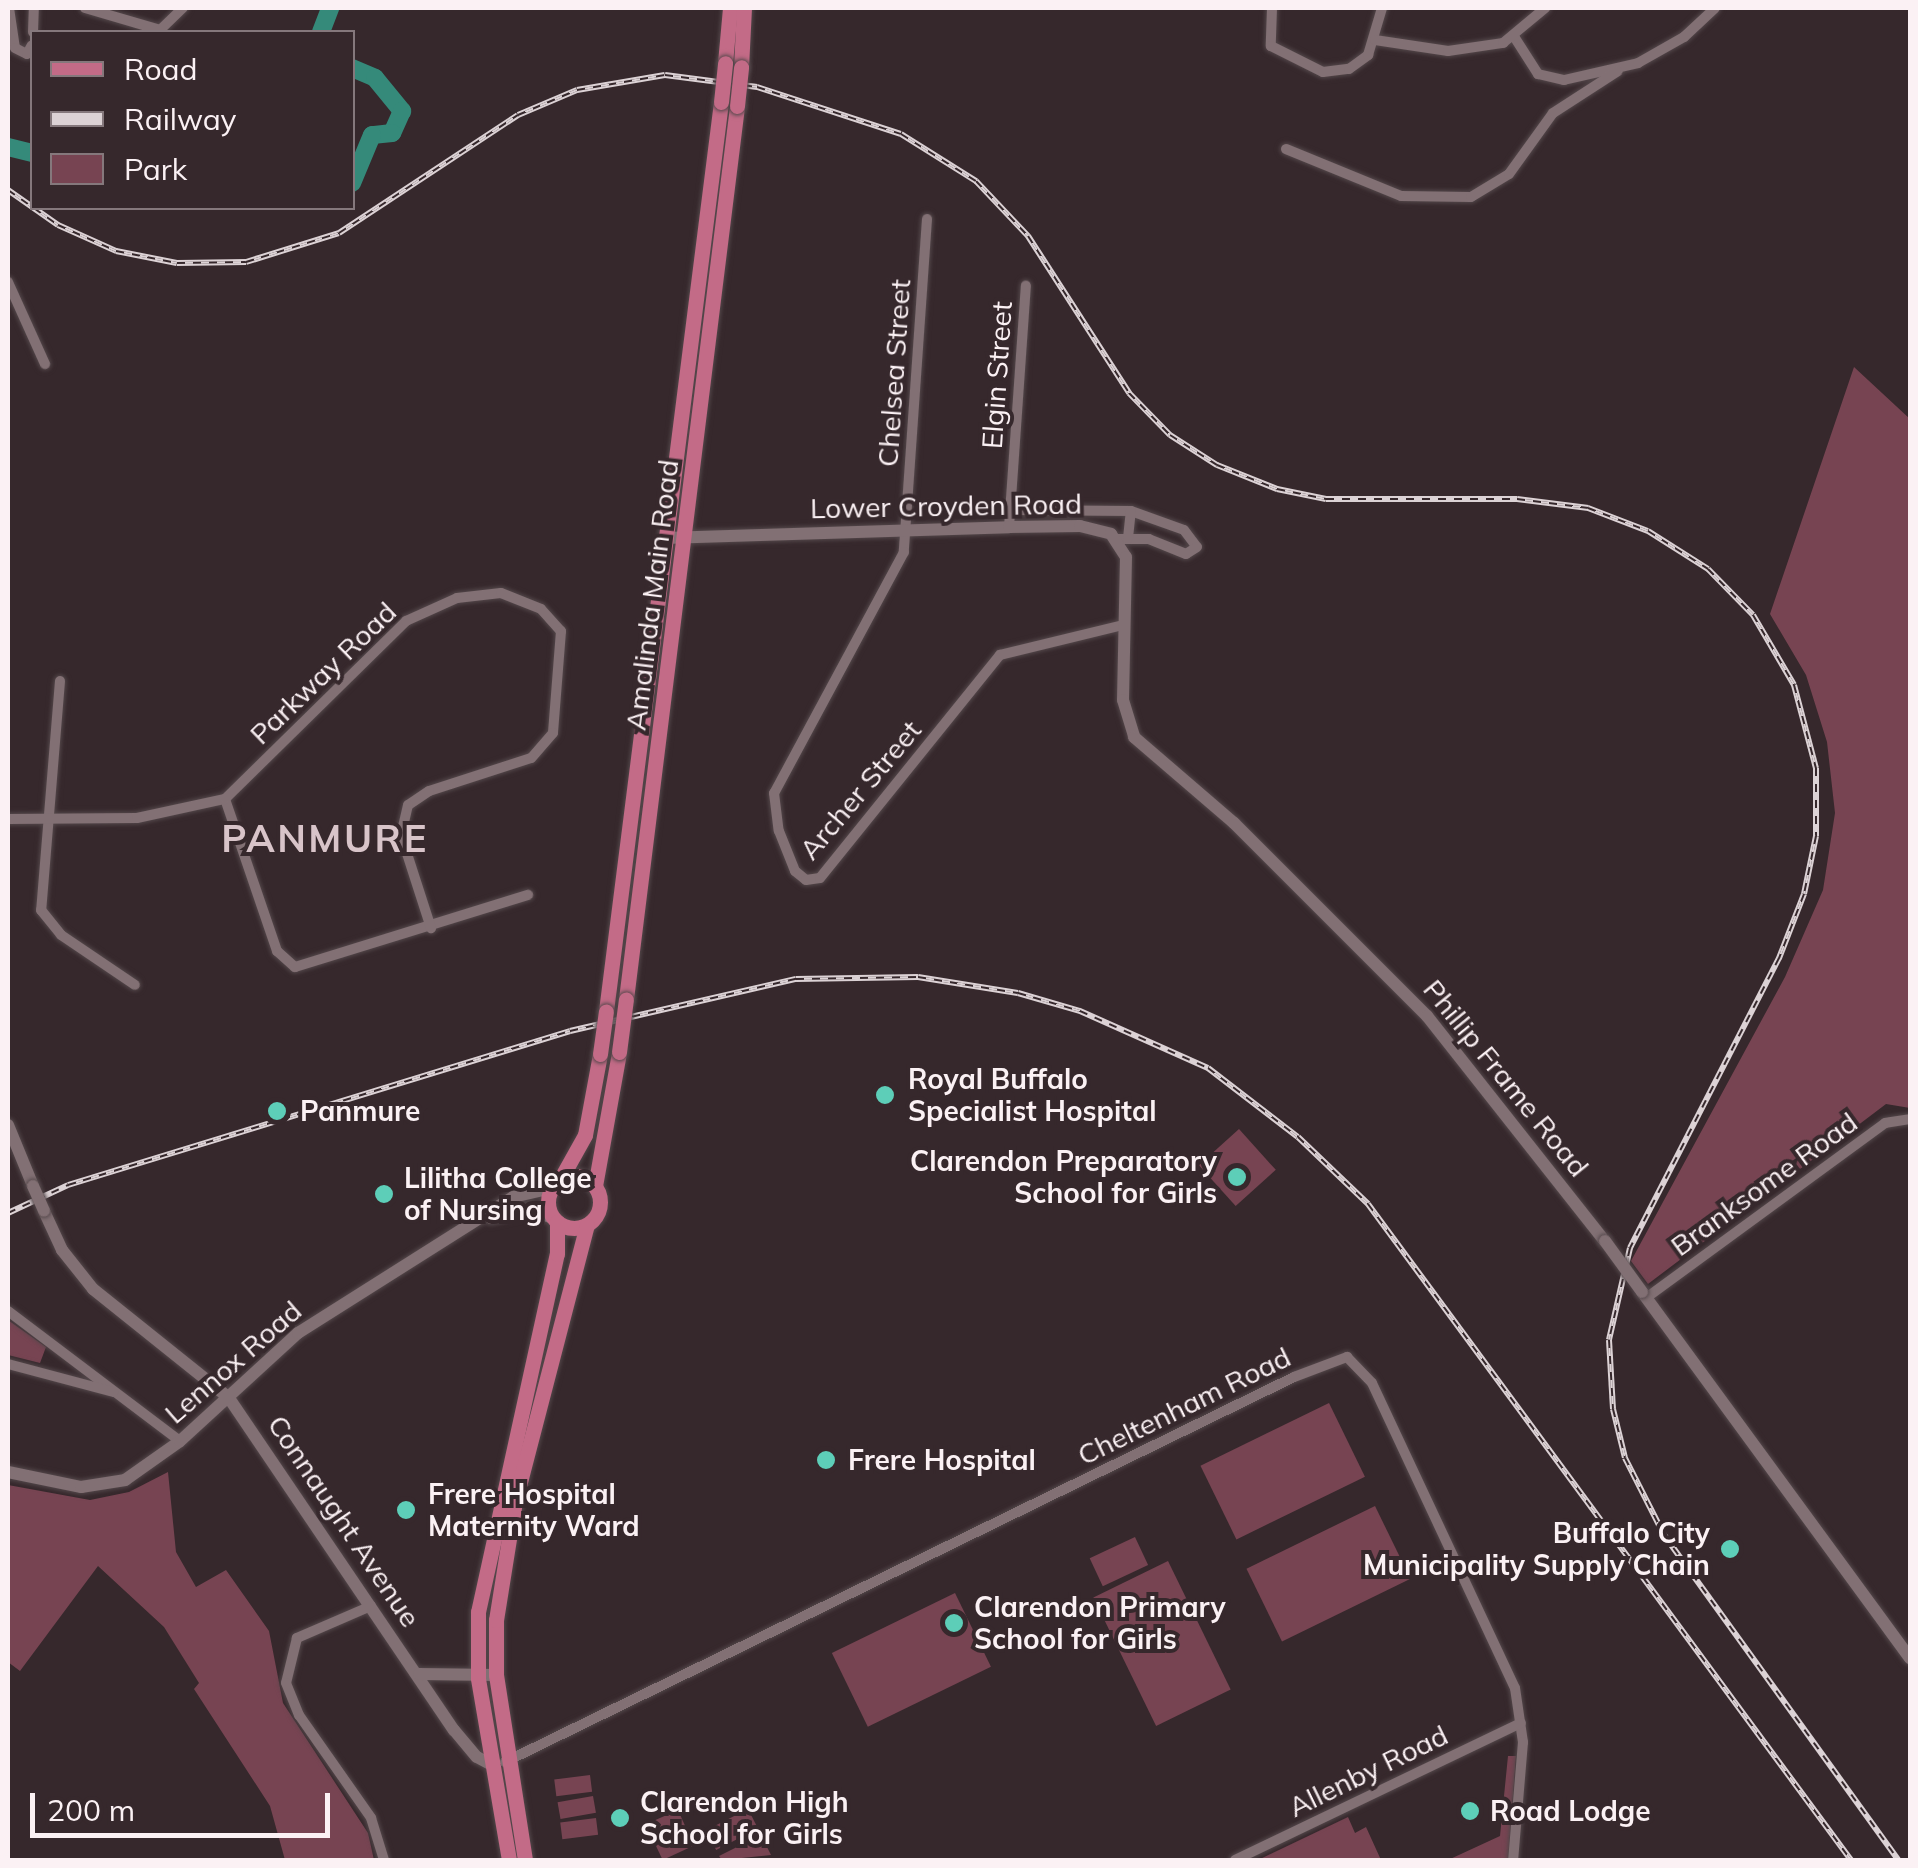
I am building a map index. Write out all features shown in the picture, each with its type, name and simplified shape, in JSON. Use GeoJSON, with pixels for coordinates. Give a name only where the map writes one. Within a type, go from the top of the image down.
{"type":"FeatureCollection","features":[{"type":"Feature","properties":{"kind":"main road","name":"Amalinda Main Road"},"geometry":{"type":"LineString","coordinates":[[730,8],[733,65]]}},
{"type":"Feature","properties":{"kind":"main road","name":"Amalinda Main Road"},"geometry":{"type":"LineString","coordinates":[[502,1763],[496,1675],[504,1556],[587,1224],[598,1211],[595,1186],[626,999],[684,538],[733,65],[744,8]]}},
{"type":"Feature","properties":{"kind":"main road","name":"Amalinda Main Road"},"geometry":{"type":"LineString","coordinates":[[556,1183],[585,1135],[600,1054],[665,538],[729,104]]}},
{"type":"Feature","properties":{"kind":"main road"},"geometry":{"type":"LineString","coordinates":[[526,1860],[478,1678],[484,1564],[557,1254],[556,1183],[576,1175],[595,1186]]}},
{"type":"Feature","properties":{"kind":"main road"},"geometry":{"type":"LineString","coordinates":[[554,1220],[587,1224]]}},
{"type":"Feature","properties":{"kind":"main road"},"geometry":{"type":"LineString","coordinates":[[502,1763],[509,1860]]}},
{"type":"Feature","properties":{"kind":"street"},"geometry":{"type":"LineString","coordinates":[[9,8],[15,48],[27,54],[30,49]]}},
{"type":"Feature","properties":{"kind":"street"},"geometry":{"type":"LineString","coordinates":[[85,8],[160,30],[183,8]]}},
{"type":"Feature","properties":{"kind":"street"},"geometry":{"type":"LineString","coordinates":[[1272,8],[1268,38],[1276,52],[1308,68],[1335,72],[1360,63],[1375,40],[1382,8]]}},
{"type":"Feature","properties":{"kind":"street"},"geometry":{"type":"LineString","coordinates":[[1375,40],[1448,51],[1515,38],[1545,8]]}},
{"type":"Feature","properties":{"kind":"street"},"geometry":{"type":"LineString","coordinates":[[1286,149],[1401,196],[1471,198],[1509,174],[1553,113],[1618,70],[1684,37],[1715,8]]}},
{"type":"Feature","properties":{"kind":"street"},"geometry":{"type":"LineString","coordinates":[[1515,38],[1545,78],[1618,70]]}},
{"type":"Feature","properties":{"kind":"street","name":"Chelsea Street"},"geometry":{"type":"LineString","coordinates":[[906,530],[927,219]]}},
{"type":"Feature","properties":{"kind":"street"},"geometry":{"type":"LineString","coordinates":[[8,282],[44,364]]}},
{"type":"Feature","properties":{"kind":"street","name":"Elgin Street"},"geometry":{"type":"LineString","coordinates":[[1009,527],[1026,286]]}},
{"type":"Feature","properties":{"kind":"street","name":"Lower Croyden Road"},"geometry":{"type":"LineString","coordinates":[[665,538],[1091,527],[1186,554],[1197,548],[1184,530],[1132,511],[1011,510]]}},
{"type":"Feature","properties":{"kind":"street"},"geometry":{"type":"LineString","coordinates":[[1123,538],[1132,511]]}},
{"type":"Feature","properties":{"kind":"street","name":"Archer Street"},"geometry":{"type":"LineString","coordinates":[[906,530],[902,561],[793,748],[774,793],[779,831],[790,862],[806,880],[829,868],[1000,655],[1123,625]]}},
{"type":"Feature","properties":{"kind":"street","name":"Phillip Frame Road"},"geometry":{"type":"LineString","coordinates":[[1123,538],[1123,700],[1146,752],[1234,823],[1427,1016],[1605,1241],[1910,1658]]}},
{"type":"Feature","properties":{"kind":"street","name":"Parkway Road"},"geometry":{"type":"LineString","coordinates":[[8,820],[160,816],[225,799],[415,615],[490,592],[541,609],[563,642],[546,748],[429,791],[404,813],[402,834],[431,928]]}},
{"type":"Feature","properties":{"kind":"street"},"geometry":{"type":"LineString","coordinates":[[60,681],[40,894],[44,917],[135,985]]}},
{"type":"Feature","properties":{"kind":"street"},"geometry":{"type":"LineString","coordinates":[[225,799],[277,951],[288,964],[309,968],[528,896]]}},
{"type":"Feature","properties":{"kind":"street","name":"Branksome Road"},"geometry":{"type":"LineString","coordinates":[[1644,1295],[1885,1123],[1910,1119]]}},
{"type":"Feature","properties":{"kind":"street","name":"Connaught Avenue"},"geometry":{"type":"LineString","coordinates":[[8,1125],[62,1250],[94,1290],[229,1398],[468,1748],[502,1763]]}},
{"type":"Feature","properties":{"kind":"street","name":"Lennox Road"},"geometry":{"type":"LineString","coordinates":[[8,1472],[82,1488],[107,1486],[141,1471],[180,1441],[298,1334],[524,1192],[556,1183]]}},
{"type":"Feature","properties":{"kind":"street","name":"Lennox Road"},"geometry":{"type":"LineString","coordinates":[[479,1222],[521,1209],[554,1220]]}},
{"type":"Feature","properties":{"kind":"street"},"geometry":{"type":"LineString","coordinates":[[8,1311],[180,1441]]}},
{"type":"Feature","properties":{"kind":"street","name":"Cheltenham Road"},"geometry":{"type":"LineString","coordinates":[[502,1763],[1339,1357],[1357,1361],[1372,1383],[1508,1667],[1522,1723],[1513,1860]]}},
{"type":"Feature","properties":{"kind":"street"},"geometry":{"type":"LineString","coordinates":[[8,1364],[120,1394]]}},
{"type":"Feature","properties":{"kind":"street"},"geometry":{"type":"LineString","coordinates":[[371,1606],[298,1638],[286,1683],[299,1715],[370,1818],[384,1860]]}},
{"type":"Feature","properties":{"kind":"street"},"geometry":{"type":"LineString","coordinates":[[418,1674],[478,1678],[496,1675]]}},
{"type":"Feature","properties":{"kind":"street","name":"Allenby Road"},"geometry":{"type":"LineString","coordinates":[[1235,1860],[1522,1723]]}},
{"type":"Feature","properties":{"kind":"green space"},"geometry":{"type":"Polygon","coordinates":[[[1854,367],[1910,419],[1910,1108],[1886,1104],[1648,1284],[1631,1261],[1785,977],[1823,890],[1835,813],[1827,742],[1806,675],[1770,614],[1854,367]]]}},
{"type":"Feature","properties":{"kind":"green space"},"geometry":{"type":"Polygon","coordinates":[[[1239,1129],[1276,1170],[1236,1206],[1199,1165],[1239,1129]]]}},
{"type":"Feature","properties":{"kind":"green space"},"geometry":{"type":"Polygon","coordinates":[[[8,1320],[46,1347],[40,1363],[8,1355],[8,1320]]]}},
{"type":"Feature","properties":{"kind":"green space"},"geometry":{"type":"Polygon","coordinates":[[[1329,1403],[1365,1477],[1236,1539],[1200,1466],[1329,1403]]]}},
{"type":"Feature","properties":{"kind":"green space"},"geometry":{"type":"Polygon","coordinates":[[[168,1472],[176,1552],[196,1587],[226,1570],[269,1631],[283,1703],[368,1833],[374,1860],[285,1860],[270,1806],[194,1689],[199,1683],[164,1627],[98,1566],[20,1671],[8,1662],[8,1485],[90,1500],[129,1492],[168,1472]]]}},
{"type":"Feature","properties":{"kind":"green space"},"geometry":{"type":"Polygon","coordinates":[[[1375,1506],[1411,1579],[1282,1641],[1246,1569],[1375,1506]]]}},
{"type":"Feature","properties":{"kind":"green space"},"geometry":{"type":"Polygon","coordinates":[[[1135,1537],[1148,1565],[1103,1586],[1090,1558],[1135,1537]]]}},
{"type":"Feature","properties":{"kind":"green space"},"geometry":{"type":"Polygon","coordinates":[[[1168,1561],[1231,1690],[1156,1726],[1093,1597],[1168,1561]]]}},
{"type":"Feature","properties":{"kind":"green space"},"geometry":{"type":"Polygon","coordinates":[[[955,1593],[991,1667],[868,1727],[832,1653],[955,1593]]]}},
{"type":"Feature","properties":{"kind":"green space"},"geometry":{"type":"Polygon","coordinates":[[[1508,1756],[1516,1756],[1508,1860],[1448,1860],[1500,1836],[1508,1756]]]}},
{"type":"Feature","properties":{"kind":"green space"},"geometry":{"type":"Polygon","coordinates":[[[590,1775],[592,1792],[556,1796],[554,1779],[590,1775]]]}},
{"type":"Feature","properties":{"kind":"green space"},"geometry":{"type":"Polygon","coordinates":[[[593,1796],[596,1813],[560,1819],[558,1802],[593,1796]]]}},
{"type":"Feature","properties":{"kind":"green space"},"geometry":{"type":"Polygon","coordinates":[[[748,1809],[758,1829],[716,1850],[706,1830],[748,1809]]]}},
{"type":"Feature","properties":{"kind":"green space"},"geometry":{"type":"Polygon","coordinates":[[[678,1810],[685,1826],[651,1841],[644,1825],[678,1810]]]}},
{"type":"Feature","properties":{"kind":"green space"},"geometry":{"type":"Polygon","coordinates":[[[1348,1817],[1355,1833],[1366,1827],[1381,1860],[1258,1860],[1348,1817]]]}},
{"type":"Feature","properties":{"kind":"green space"},"geometry":{"type":"Polygon","coordinates":[[[596,1818],[598,1835],[562,1839],[560,1822],[596,1818]]]}},
{"type":"Feature","properties":{"kind":"green space"},"geometry":{"type":"Polygon","coordinates":[[[689,1829],[696,1844],[663,1860],[655,1845],[689,1829]]]}},
{"type":"Feature","properties":{"kind":"green space"},"geometry":{"type":"Polygon","coordinates":[[[761,1835],[771,1855],[722,1860],[719,1856],[761,1835]]]}},
{"type":"Feature","properties":{"kind":"waterway"},"geometry":{"type":"LineString","coordinates":[[322,30],[330,8]]}},
{"type":"Feature","properties":{"kind":"waterway"},"geometry":{"type":"LineString","coordinates":[[355,69],[375,78],[402,111],[392,133],[372,135],[355,176]]}},
{"type":"Feature","properties":{"kind":"waterway"},"geometry":{"type":"LineString","coordinates":[[8,147],[30,152]]}},
{"type":"Feature","properties":{"kind":"railway"},"geometry":{"type":"LineString","coordinates":[[37,210],[58,225],[116,251],[177,263],[246,262],[339,233],[518,115],[577,90],[665,75],[757,87],[901,134],[976,181],[1028,236],[1129,393],[1170,435],[1217,465],[1277,489],[1326,499],[1517,499],[1588,508],[1648,531],[1708,569],[1753,615],[1794,685],[1816,768],[1816,836],[1804,894],[1779,958],[1630,1248],[1609,1340],[1613,1409],[1625,1458],[1664,1535],[1898,1860]]}},
{"type":"Feature","properties":{"kind":"railway"},"geometry":{"type":"LineString","coordinates":[[8,190],[30,205]]}},
{"type":"Feature","properties":{"kind":"railway"},"geometry":{"type":"LineString","coordinates":[[8,1213],[68,1185],[570,1031],[796,979],[918,977],[1018,993],[1080,1011],[1208,1068],[1298,1137],[1368,1204],[1851,1860]]}},
{"type":"Feature","properties":{"kind":"place","name":"Royal Buffalo Specialist Hospital"},"geometry":{"type":"Point","coordinates":[885,1095]}},
{"type":"Feature","properties":{"kind":"place","name":"Panmure"},"geometry":{"type":"Point","coordinates":[277,1111]}},
{"type":"Feature","properties":{"kind":"place","name":"Clarendon Preparatory School for Girls"},"geometry":{"type":"Point","coordinates":[1237,1177]}},
{"type":"Feature","properties":{"kind":"place","name":"Lilitha College of Nursing"},"geometry":{"type":"Point","coordinates":[384,1194]}},
{"type":"Feature","properties":{"kind":"place","name":"Frere Hospital"},"geometry":{"type":"Point","coordinates":[826,1460]}},
{"type":"Feature","properties":{"kind":"place","name":"Frere Hospital Maternity Ward"},"geometry":{"type":"Point","coordinates":[406,1510]}},
{"type":"Feature","properties":{"kind":"place","name":"Buffalo City Municipality Supply Chain"},"geometry":{"type":"Point","coordinates":[1730,1549]}},
{"type":"Feature","properties":{"kind":"place","name":"Clarendon Primary School for Girls"},"geometry":{"type":"Point","coordinates":[954,1623]}},
{"type":"Feature","properties":{"kind":"place","name":"Road Lodge"},"geometry":{"type":"Point","coordinates":[1470,1811]}},
{"type":"Feature","properties":{"kind":"place","name":"Clarendon High School for Girls"},"geometry":{"type":"Point","coordinates":[620,1818]}},
{"type":"Feature","properties":{"kind":"district","name":"PANMURE"},"geometry":{"type":"Point","coordinates":[325,839]}}]}
